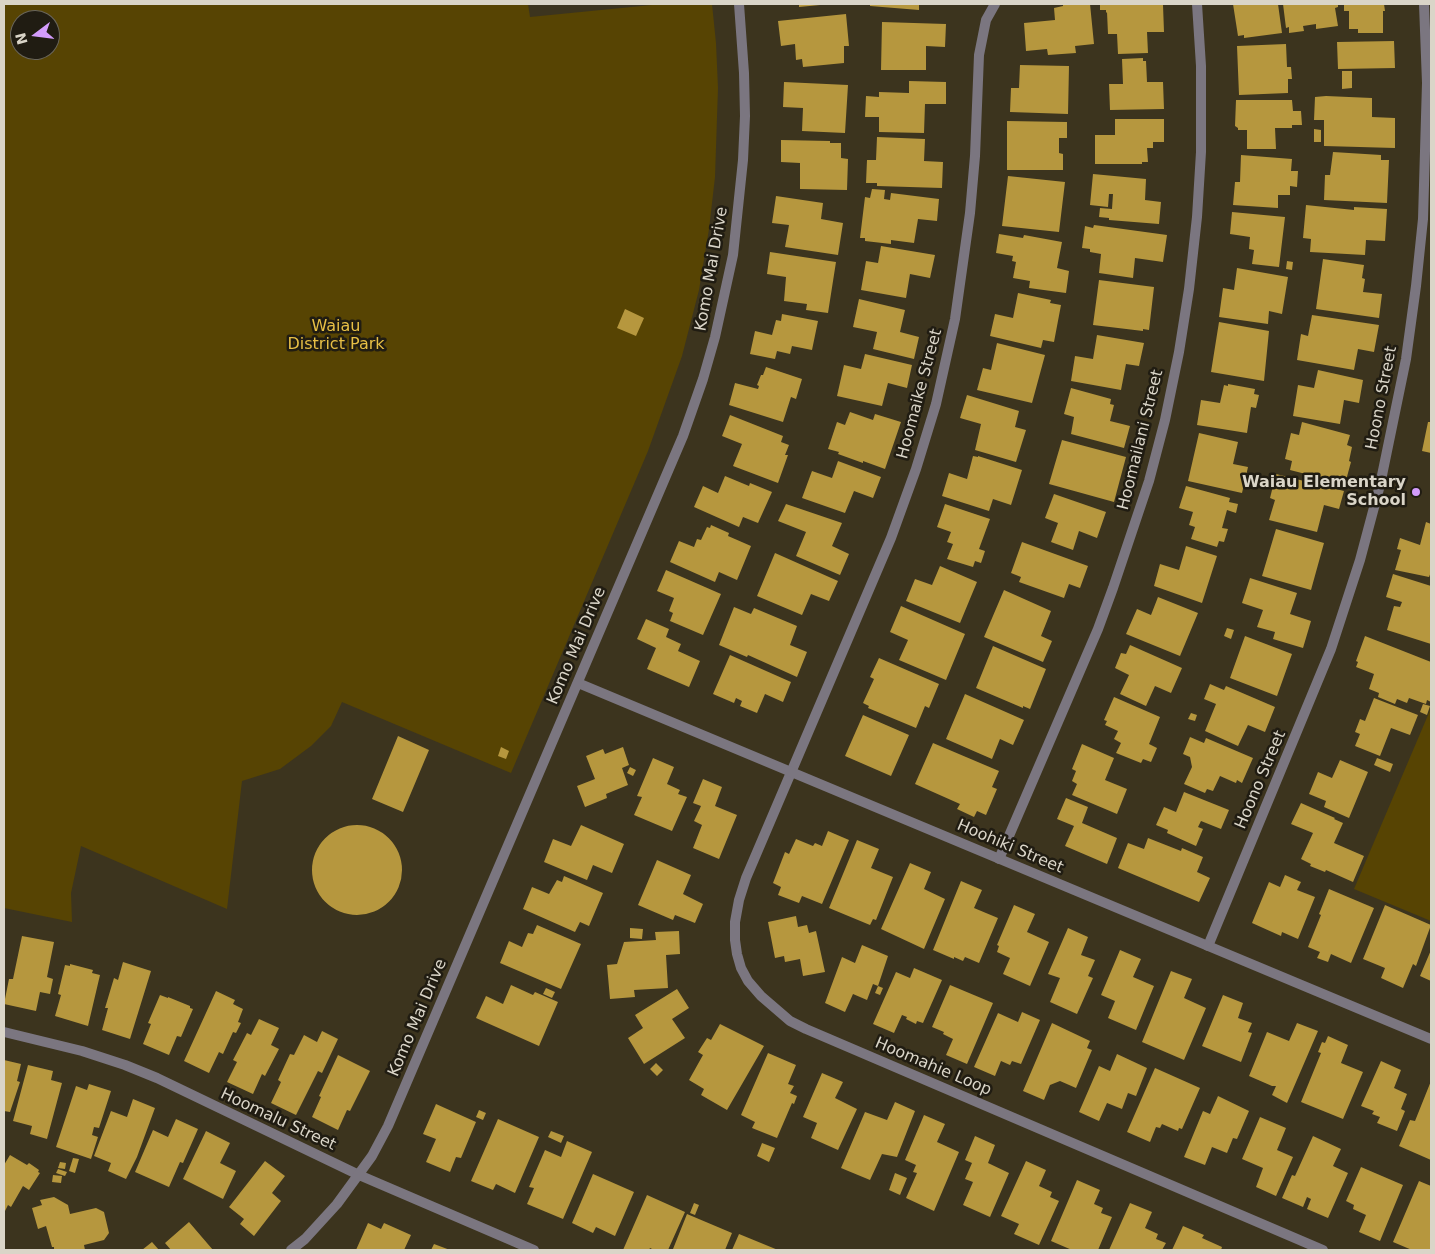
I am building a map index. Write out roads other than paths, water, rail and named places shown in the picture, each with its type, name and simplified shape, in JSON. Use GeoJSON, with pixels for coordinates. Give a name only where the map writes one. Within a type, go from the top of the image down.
{"type":"FeatureCollection","features":[{"type":"Feature","properties":{"kind":"street","name":"Komo Mai Drive"},"geometry":{"type":"LineString","coordinates":[[291,1250],[331,1212],[375,1152],[388,1126],[683,436],[715,337],[732,255],[743,160],[744,73],[739,4]]}},
{"type":"Feature","properties":{"kind":"street","name":"Hoomaike Street"},"geometry":{"type":"LineString","coordinates":[[791,772],[891,538],[916,469],[936,404],[955,319],[970,213],[975,156],[979,55],[986,20],[995,4]]}},
{"type":"Feature","properties":{"kind":"street","name":"Hoomailani Street"},"geometry":{"type":"LineString","coordinates":[[999,859],[1098,629],[1149,481],[1165,420],[1189,289],[1196,217],[1201,152],[1201,66],[1197,4]]}},
{"type":"Feature","properties":{"kind":"street","name":"Hoono Street"},"geometry":{"type":"LineString","coordinates":[[1208,946],[1331,649],[1360,560],[1380,485],[1406,359],[1423,219],[1429,123],[1424,4]]}},
{"type":"Feature","properties":{"kind":"street","name":"Hoohiki Street"},"geometry":{"type":"LineString","coordinates":[[578,683],[1431,1039]]}},
{"type":"Feature","properties":{"kind":"street","name":"Hoomahie Loop"},"geometry":{"type":"LineString","coordinates":[[791,772],[746,878],[735,922],[735,940],[741,968],[748,981],[775,1010],[806,1030],[1323,1250]]}},
{"type":"Feature","properties":{"kind":"street","name":"Hoomalu Street"},"geometry":{"type":"LineString","coordinates":[[4,1032],[82,1051],[141,1072],[359,1175],[534,1250]]}},
{"type":"Feature","properties":{"kind":"place","name":"Waiau Elementary School"},"geometry":{"type":"Point","coordinates":[1416,492]}},
{"type":"Feature","properties":{"kind":"park label","name":"Waiau District Park"},"geometry":{"type":"Point","coordinates":[336,336]}}]}
